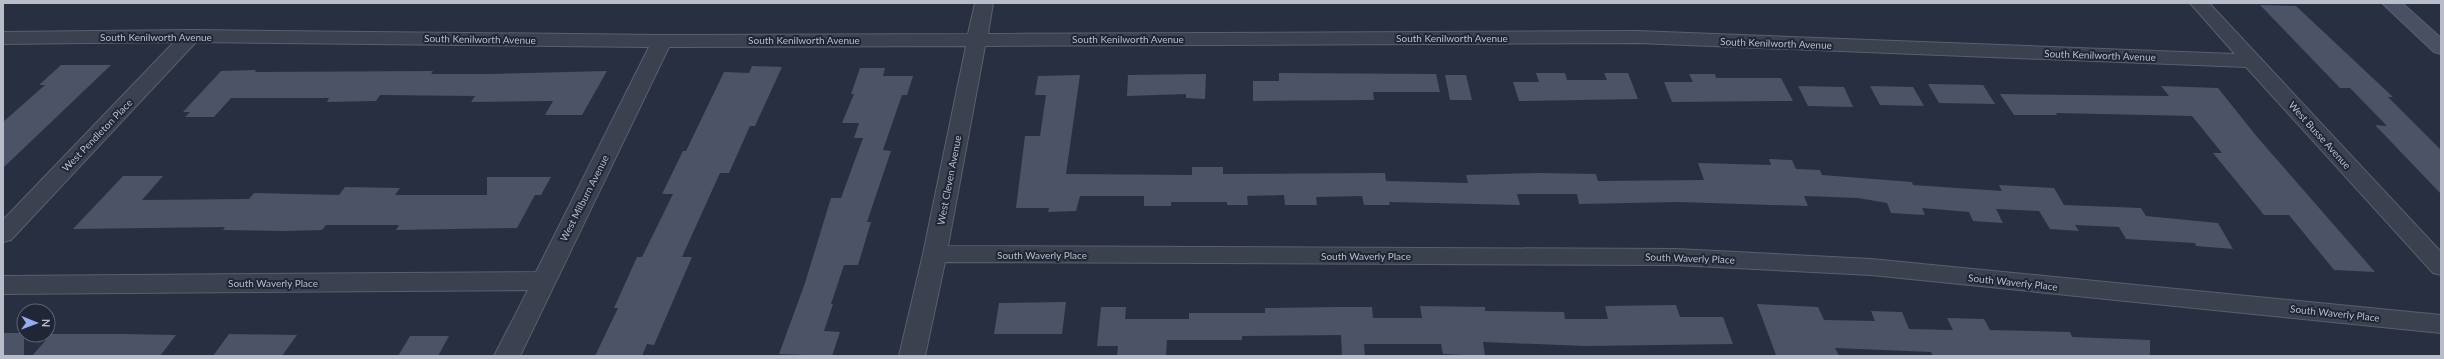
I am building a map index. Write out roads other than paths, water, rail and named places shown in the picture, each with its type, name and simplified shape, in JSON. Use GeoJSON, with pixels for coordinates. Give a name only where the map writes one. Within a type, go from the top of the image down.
{"type":"FeatureCollection","features":[{"type":"Feature","properties":{"kind":"main road"},"geometry":{"type":"LineString","coordinates":[[2391,3],[2441,48]]}},
{"type":"Feature","properties":{"kind":"street","name":"West Cleven Avenue"},"geometry":{"type":"LineString","coordinates":[[912,356],[935,254],[975,39],[984,3]]}},
{"type":"Feature","properties":{"kind":"street","name":"West Busse Avenue"},"geometry":{"type":"LineString","coordinates":[[2199,3],[2441,267]]}},
{"type":"Feature","properties":{"kind":"street","name":"South Kenilworth Avenue"},"geometry":{"type":"LineString","coordinates":[[3,38],[191,36],[662,41],[1636,37],[2252,61]]}},
{"type":"Feature","properties":{"kind":"street","name":"West Pendleton Place"},"geometry":{"type":"LineString","coordinates":[[3,234],[191,36]]}},
{"type":"Feature","properties":{"kind":"street","name":"West Milburn Avenue"},"geometry":{"type":"LineString","coordinates":[[507,356],[662,41]]}},
{"type":"Feature","properties":{"kind":"street","name":"South Waverly Place"},"geometry":{"type":"LineString","coordinates":[[935,254],[1676,257],[1871,267],[2441,324]]}},
{"type":"Feature","properties":{"kind":"street","name":"South Waverly Place"},"geometry":{"type":"LineString","coordinates":[[3,285],[543,281]]}}]}
